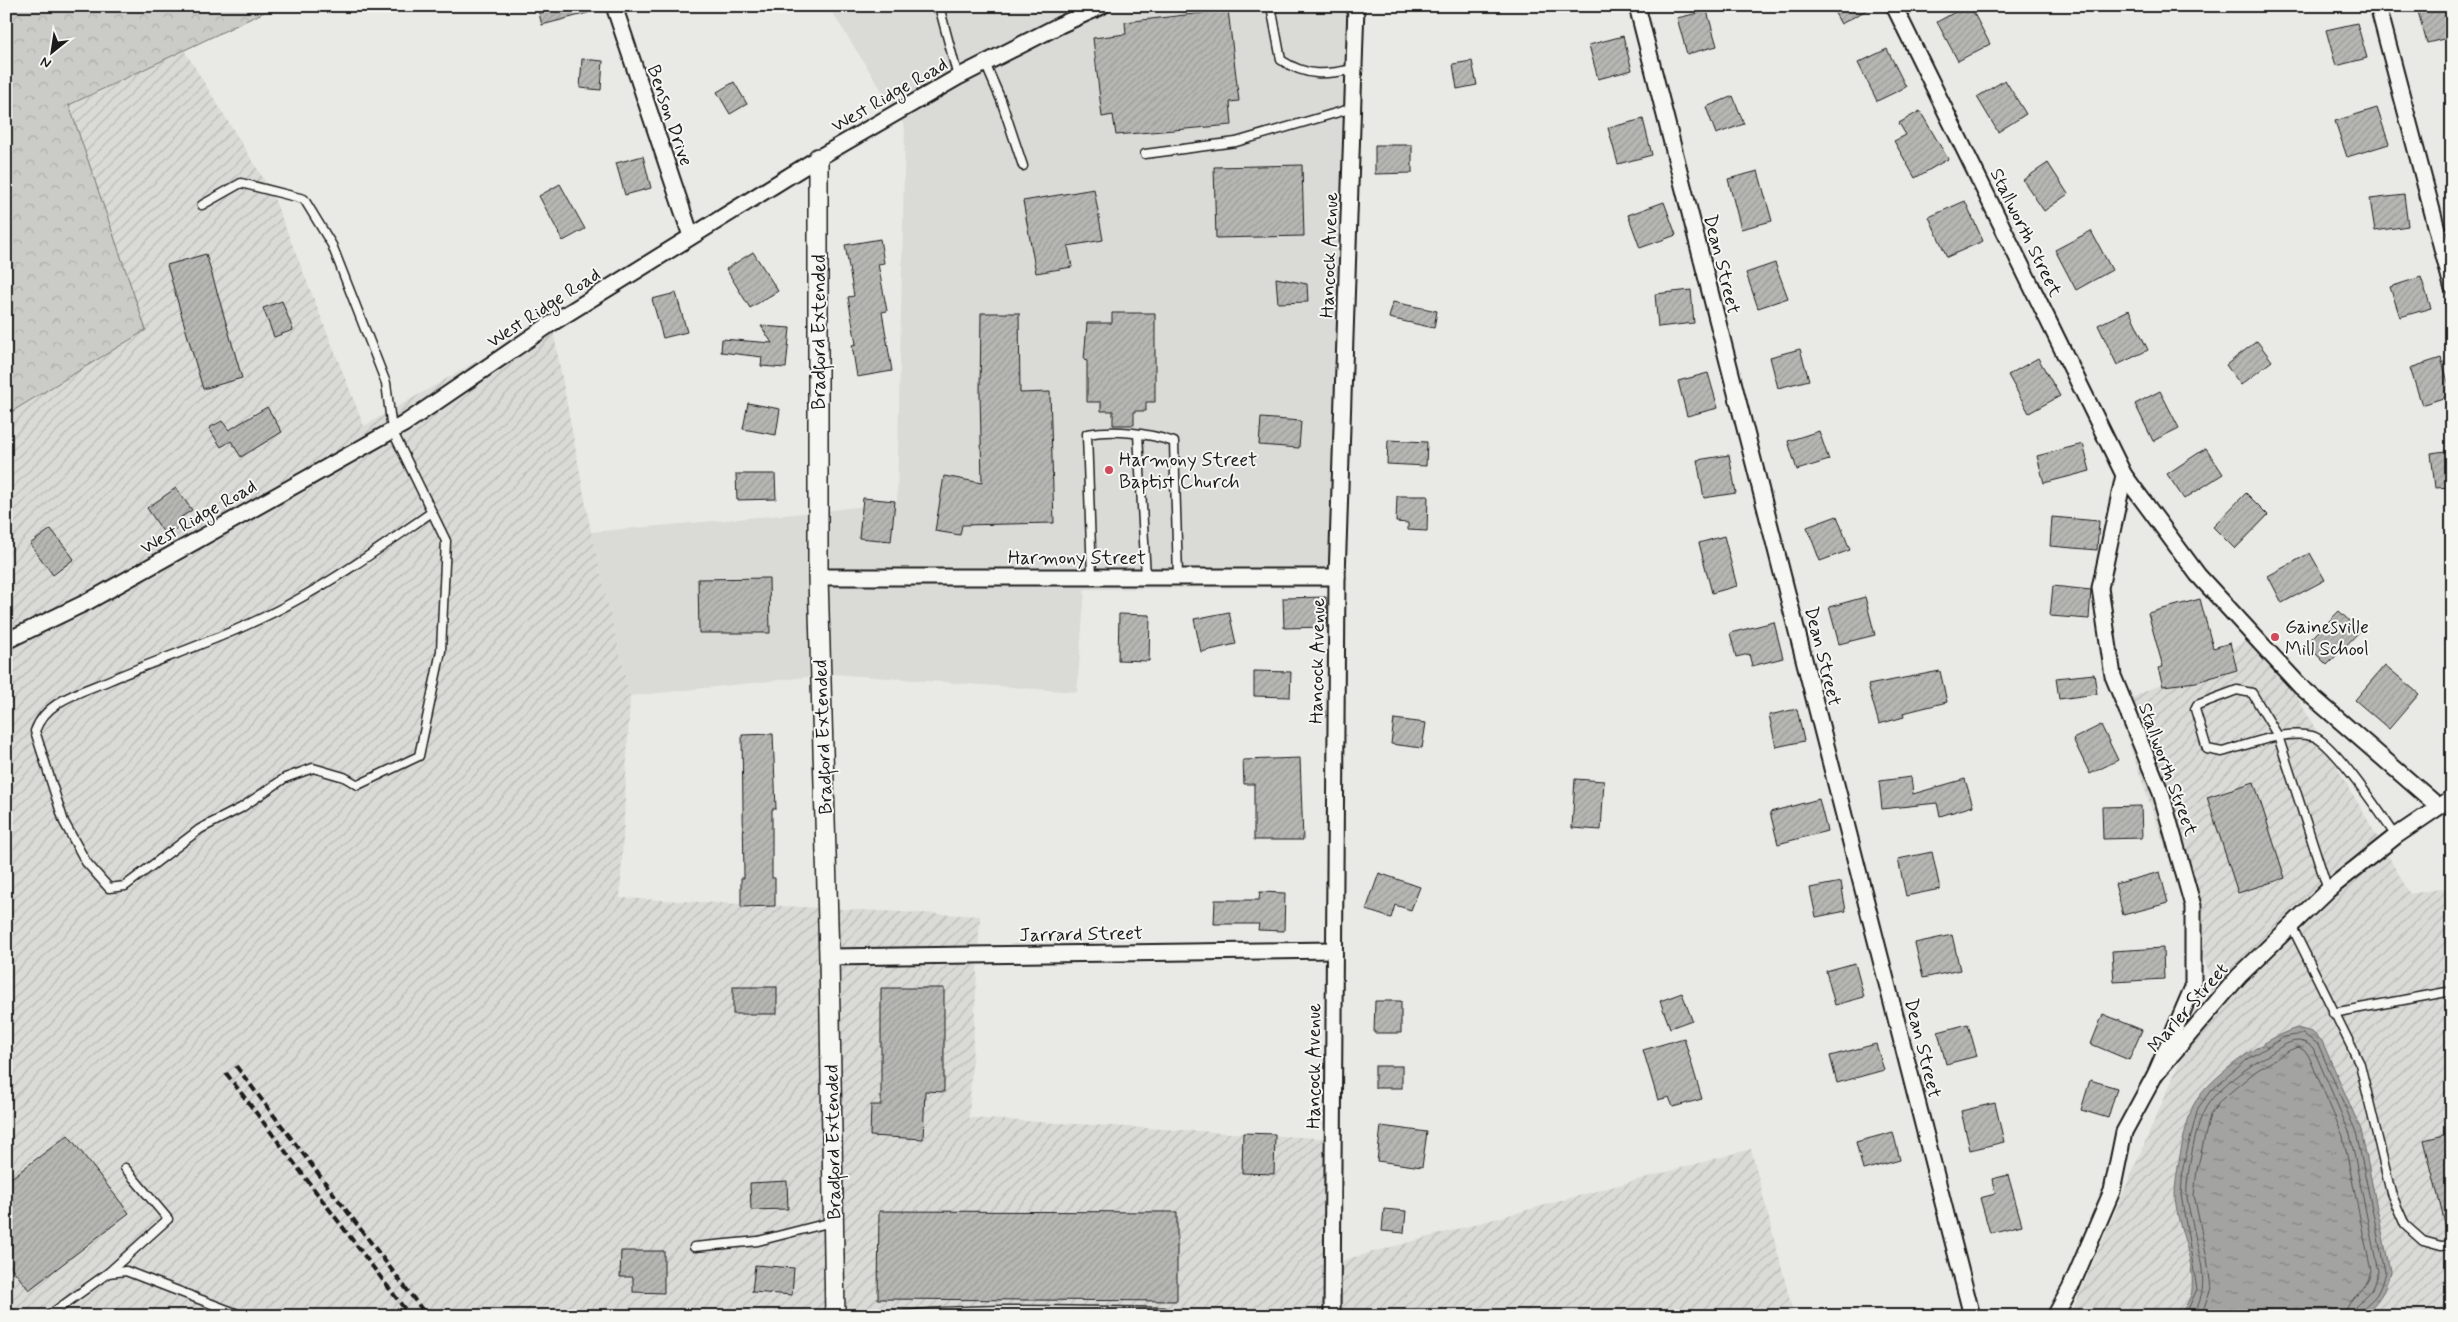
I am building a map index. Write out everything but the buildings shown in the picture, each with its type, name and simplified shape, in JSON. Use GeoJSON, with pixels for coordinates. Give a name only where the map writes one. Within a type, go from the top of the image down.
{"type":"FeatureCollection","features":[{"type":"Feature","properties":{"kind":"street","name":"Benson Drive"},"geometry":{"type":"LineString","coordinates":[[614,6],[691,236]]}},
{"type":"Feature","properties":{"kind":"street","name":"West Ridge Road"},"geometry":{"type":"LineString","coordinates":[[6,641],[90,601],[392,430],[549,325],[818,158],[958,77],[1060,25],[1102,6]]}},
{"type":"Feature","properties":{"kind":"street","name":"Hancock Avenue"},"geometry":{"type":"LineString","coordinates":[[1332,1316],[1336,577],[1356,6]]}},
{"type":"Feature","properties":{"kind":"street","name":"Dean Street"},"geometry":{"type":"LineString","coordinates":[[1637,6],[1972,1316]]}},
{"type":"Feature","properties":{"kind":"street","name":"Stallworth Street"},"geometry":{"type":"LineString","coordinates":[[1894,6],[2124,475],[2198,575],[2300,686],[2438,806]]}},
{"type":"Feature","properties":{"kind":"street"},"geometry":{"type":"LineString","coordinates":[[2378,6],[2452,286]]}},
{"type":"Feature","properties":{"kind":"street","name":"Bradford Extended"},"geometry":{"type":"LineString","coordinates":[[818,158],[818,577],[829,957],[835,1316]]}},
{"type":"Feature","properties":{"kind":"street","name":"Stallworth Street"},"geometry":{"type":"LineString","coordinates":[[2124,475],[2100,588],[2113,676],[2161,793],[2193,906],[2193,987],[2156,1073]]}},
{"type":"Feature","properties":{"kind":"street","name":"Harmony Street"},"geometry":{"type":"LineString","coordinates":[[818,577],[1336,577]]}},
{"type":"Feature","properties":{"kind":"street","name":"Marler Street"},"geometry":{"type":"LineString","coordinates":[[2055,1316],[2070,1289],[2112,1191],[2124,1132],[2156,1073],[2239,976],[2292,927],[2328,890],[2396,836],[2452,798]]}},
{"type":"Feature","properties":{"kind":"street","name":"Jarrard Street"},"geometry":{"type":"LineString","coordinates":[[829,957],[1333,950]]}},
{"type":"Feature","properties":{"kind":"lane"},"geometry":{"type":"LineString","coordinates":[[939,6],[958,77]]}},
{"type":"Feature","properties":{"kind":"lane"},"geometry":{"type":"LineString","coordinates":[[1271,6],[1281,60],[1302,72],[1332,74],[1354,69]]}},
{"type":"Feature","properties":{"kind":"lane"},"geometry":{"type":"LineString","coordinates":[[985,63],[1001,100],[1023,166]]}},
{"type":"Feature","properties":{"kind":"lane"},"geometry":{"type":"LineString","coordinates":[[1145,154],[1236,142],[1353,108]]}},
{"type":"Feature","properties":{"kind":"lane"},"geometry":{"type":"LineString","coordinates":[[202,205],[241,183],[304,199],[332,245],[386,383],[392,430],[432,512],[446,541],[441,651],[419,756],[358,784],[344,776],[313,768],[285,778],[240,808],[200,829],[126,886],[109,888],[86,862],[64,822],[35,731],[40,719],[56,704],[141,667],[228,634],[295,601],[343,573],[432,512]]}},
{"type":"Feature","properties":{"kind":"lane"},"geometry":{"type":"LineString","coordinates":[[1092,577],[1087,434],[1101,432],[1155,436],[1174,442],[1178,577]]}},
{"type":"Feature","properties":{"kind":"lane"},"geometry":{"type":"LineString","coordinates":[[1138,434],[1146,577]]}},
{"type":"Feature","properties":{"kind":"lane"},"geometry":{"type":"LineString","coordinates":[[2328,890],[2278,736],[2252,693],[2237,690],[2197,705],[2195,709],[2207,749],[2213,752],[2222,752],[2278,736],[2314,736],[2330,747],[2396,836]]}},
{"type":"Feature","properties":{"kind":"lane"},"geometry":{"type":"LineString","coordinates":[[2292,927],[2360,1064],[2391,1194],[2405,1225],[2424,1241],[2441,1246],[2452,1245]]}},
{"type":"Feature","properties":{"kind":"lane"},"geometry":{"type":"LineString","coordinates":[[2334,1013],[2452,991]]}},
{"type":"Feature","properties":{"kind":"lane"},"geometry":{"type":"LineString","coordinates":[[48,1316],[108,1273],[168,1219],[125,1168]]}},
{"type":"Feature","properties":{"kind":"lane"},"geometry":{"type":"LineString","coordinates":[[694,1248],[758,1241],[834,1222]]}},
{"type":"Feature","properties":{"kind":"lane"},"geometry":{"type":"LineString","coordinates":[[108,1273],[126,1271],[243,1316]]}},
{"type":"Feature","properties":{"kind":"lane"},"geometry":{"type":"LineString","coordinates":[[6,1309],[13,1316]]}},
{"type":"Feature","properties":{"kind":"lane"},"geometry":{"type":"LineString","coordinates":[[896,1316],[936,1311],[1164,1312]]}},
{"type":"Feature","properties":{"kind":"shaded area"},"geometry":{"type":"Polygon","coordinates":[[[828,6],[1351,6],[1343,587],[1085,589],[1077,692],[834,674],[630,696],[591,532],[816,512],[897,502],[905,127],[828,6]]]}},
{"type":"Feature","properties":{"kind":"shaded area"},"geometry":{"type":"Polygon","coordinates":[[[184,50],[271,191],[364,426],[551,319],[591,532],[630,696],[620,898],[980,916],[969,1118],[1334,1139],[1333,1263],[1751,1149],[1794,1316],[6,1316],[6,415],[146,330],[69,105],[184,50]]]}},
{"type":"Feature","properties":{"kind":"shaded area"},"geometry":{"type":"Polygon","coordinates":[[[2261,634],[2410,894],[2452,887],[2452,1316],[2070,1316],[2213,985],[2116,706],[2261,634]]]}},
{"type":"Feature","properties":{"kind":"green space"},"geometry":{"type":"Polygon","coordinates":[[[6,6],[277,6],[69,105],[146,330],[6,415],[6,6]]]}},
{"type":"Feature","properties":{"kind":"water"},"geometry":{"type":"Polygon","coordinates":[[[2297,1028],[2312,1032],[2322,1041],[2361,1130],[2390,1271],[2386,1285],[2377,1302],[2361,1316],[2179,1316],[2191,1296],[2192,1277],[2191,1265],[2178,1218],[2175,1186],[2184,1137],[2193,1106],[2200,1095],[2224,1071],[2270,1040],[2297,1028]]]}},
{"type":"Feature","properties":{"kind":"railway"},"geometry":{"type":"LineString","coordinates":[[236,1066],[427,1316]]}},
{"type":"Feature","properties":{"kind":"railway"},"geometry":{"type":"LineString","coordinates":[[226,1073],[410,1316]]}},
{"type":"Feature","properties":{"kind":"place","name":"Harmony Street Baptist Church"},"geometry":{"type":"Point","coordinates":[1109,470]}},
{"type":"Feature","properties":{"kind":"place","name":"Gainesville Mill School"},"geometry":{"type":"Point","coordinates":[2275,637]}}]}
